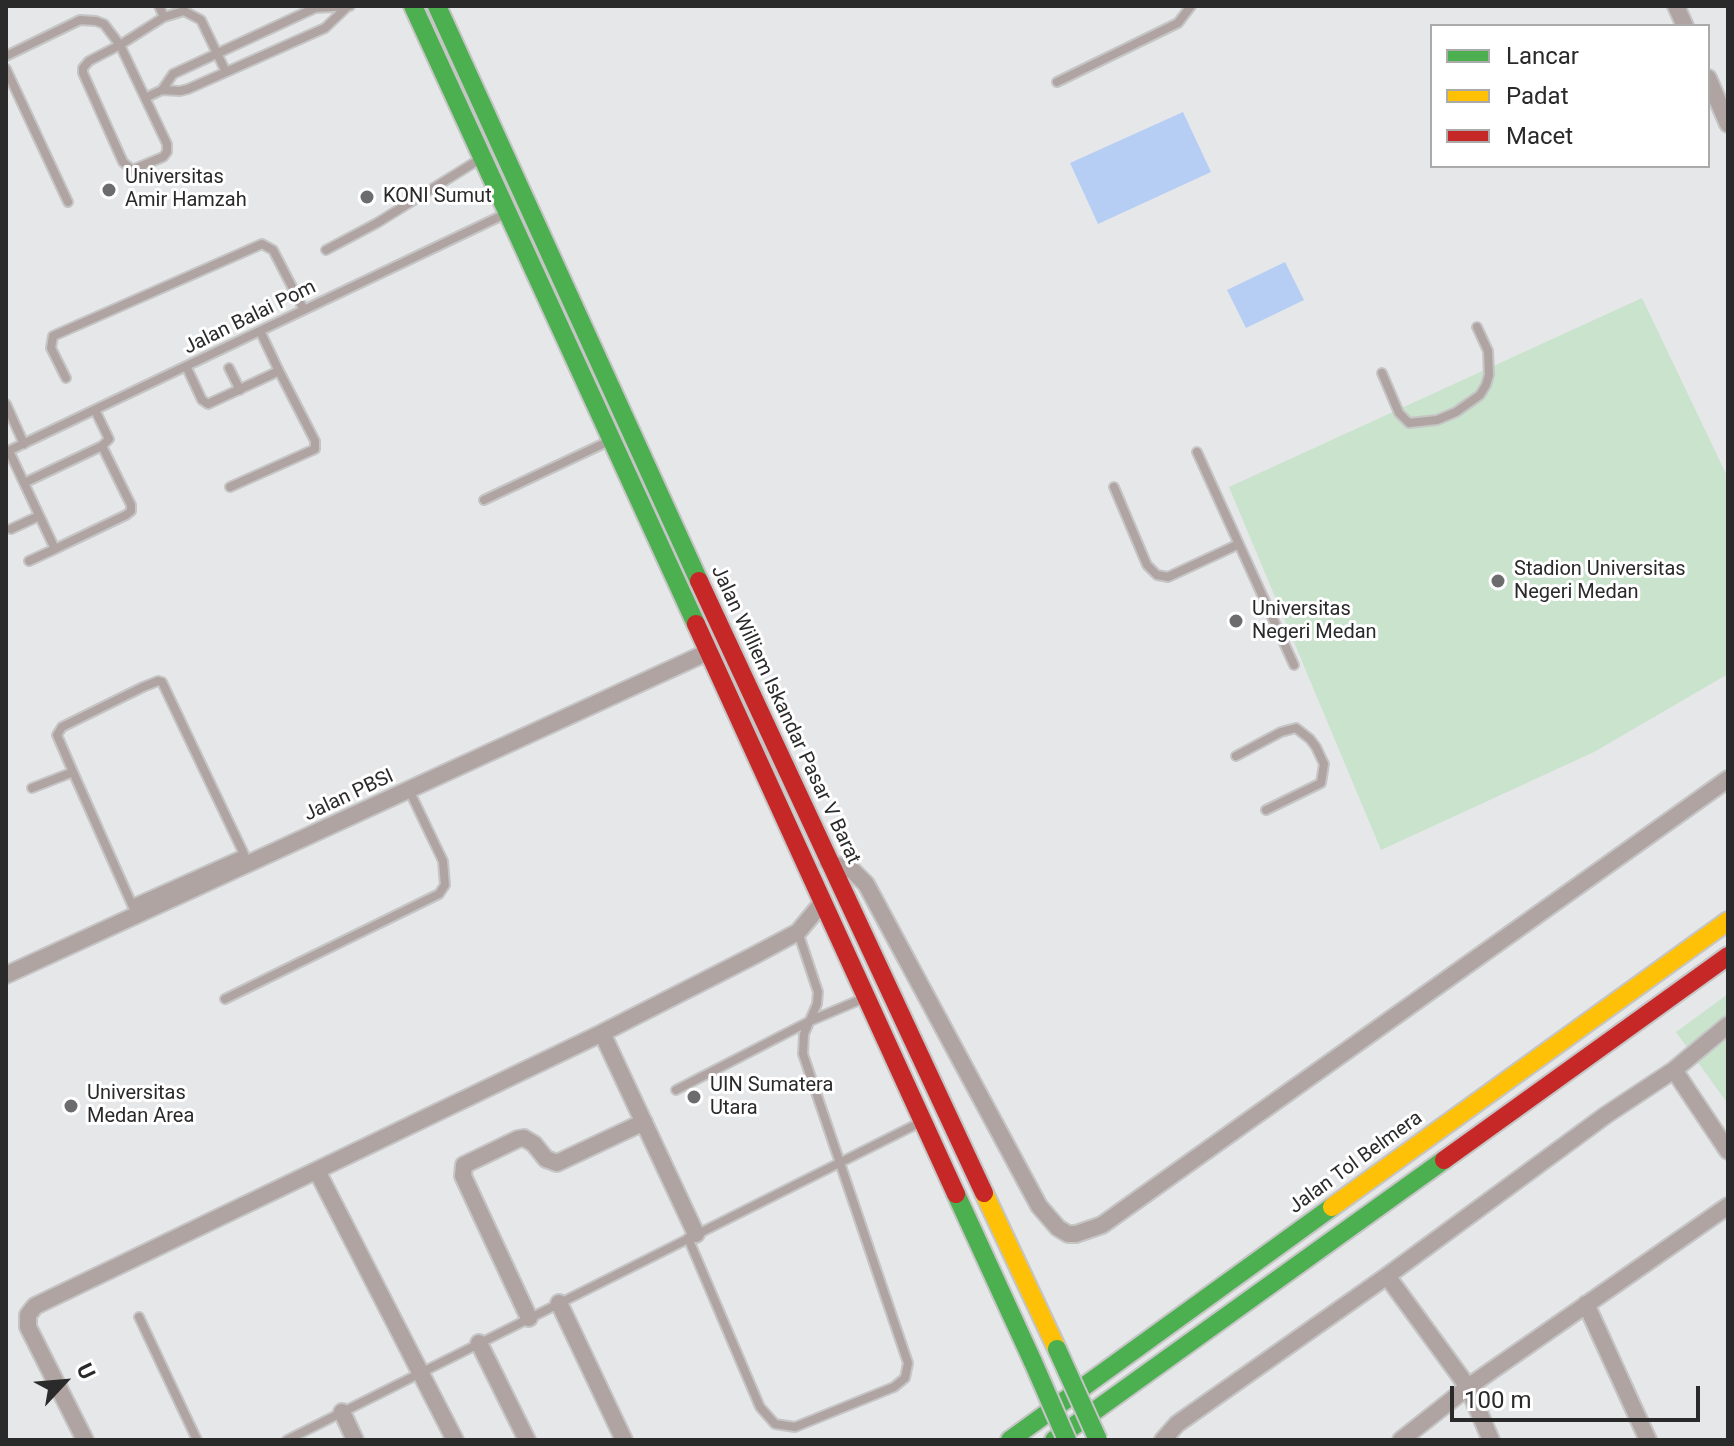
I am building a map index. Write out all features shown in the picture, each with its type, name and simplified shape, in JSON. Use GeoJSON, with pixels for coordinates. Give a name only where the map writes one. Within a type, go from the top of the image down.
{"type":"FeatureCollection","features":[{"type":"Feature","properties":{"kind":"main road"},"geometry":{"type":"LineString","coordinates":[[413,6],[1067,1440]]}},
{"type":"Feature","properties":{"kind":"main road","name":"Jalan Williem Iskandar Pasar V Barat"},"geometry":{"type":"LineString","coordinates":[[437,6],[828,862],[1098,1440]]}},
{"type":"Feature","properties":{"kind":"main road"},"geometry":{"type":"LineString","coordinates":[[508,213],[527,203]]}},
{"type":"Feature","properties":{"kind":"main road"},"geometry":{"type":"LineString","coordinates":[[598,411],[617,402]]}},
{"type":"Feature","properties":{"kind":"main road","name":"Jalan Tol Belmera"},"geometry":{"type":"LineString","coordinates":[[1010,1440],[1728,921]]}},
{"type":"Feature","properties":{"kind":"main road"},"geometry":{"type":"LineString","coordinates":[[1054,1440],[1728,956]]}},
{"type":"Feature","properties":{"kind":"street"},"geometry":{"type":"LineString","coordinates":[[1710,83],[1728,124]]}},
{"type":"Feature","properties":{"kind":"street","name":"Jalan PBSI"},"geometry":{"type":"LineString","coordinates":[[6,975],[135,910],[409,790],[708,652]]}},
{"type":"Feature","properties":{"kind":"street"},"geometry":{"type":"LineString","coordinates":[[828,862],[853,871],[866,884],[1039,1206],[1058,1228],[1068,1234],[1076,1234],[1102,1225],[1728,779]]}},
{"type":"Feature","properties":{"kind":"street"},"geometry":{"type":"LineString","coordinates":[[85,1440],[26,1322],[31,1310],[40,1303],[602,1033],[798,932],[823,902]]}},
{"type":"Feature","properties":{"kind":"street"},"geometry":{"type":"LineString","coordinates":[[1163,1440],[1177,1424],[1387,1276],[1606,1115],[1674,1070],[1728,1025]]}},
{"type":"Feature","properties":{"kind":"street"},"geometry":{"type":"LineString","coordinates":[[602,1033],[692,1236]]}},
{"type":"Feature","properties":{"kind":"street"},"geometry":{"type":"LineString","coordinates":[[1674,1070],[1728,1151]]}},
{"type":"Feature","properties":{"kind":"street"},"geometry":{"type":"LineString","coordinates":[[529,1318],[463,1176],[464,1165],[524,1138],[534,1144],[546,1159],[557,1163],[644,1122]]}},
{"type":"Feature","properties":{"kind":"street"},"geometry":{"type":"LineString","coordinates":[[317,1171],[455,1440]]}},
{"type":"Feature","properties":{"kind":"street"},"geometry":{"type":"LineString","coordinates":[[1401,1440],[1468,1387],[1728,1206]]}},
{"type":"Feature","properties":{"kind":"street"},"geometry":{"type":"LineString","coordinates":[[1387,1276],[1468,1387],[1491,1440]]}},
{"type":"Feature","properties":{"kind":"street"},"geometry":{"type":"LineString","coordinates":[[559,1303],[624,1440]]}},
{"type":"Feature","properties":{"kind":"street"},"geometry":{"type":"LineString","coordinates":[[1586,1304],[1648,1440]]}},
{"type":"Feature","properties":{"kind":"street"},"geometry":{"type":"LineString","coordinates":[[479,1343],[527,1440]]}},
{"type":"Feature","properties":{"kind":"street"},"geometry":{"type":"LineString","coordinates":[[342,1412],[355,1440]]}},
{"type":"Feature","properties":{"kind":"lane"},"geometry":{"type":"LineString","coordinates":[[159,6],[164,17]]}},
{"type":"Feature","properties":{"kind":"lane"},"geometry":{"type":"LineString","coordinates":[[1057,82],[1178,23],[1191,6]]}},
{"type":"Feature","properties":{"kind":"lane"},"geometry":{"type":"LineString","coordinates":[[162,90],[173,74],[315,8],[349,7]]}},
{"type":"Feature","properties":{"kind":"lane"},"geometry":{"type":"LineString","coordinates":[[147,97],[162,90],[180,91],[328,27],[349,7]]}},
{"type":"Feature","properties":{"kind":"lane"},"geometry":{"type":"LineString","coordinates":[[6,56],[80,20],[104,24],[120,45],[167,144],[163,157],[132,170],[123,162],[83,73],[85,65],[89,61],[120,45],[164,17],[184,11],[201,20],[226,72]]}},
{"type":"Feature","properties":{"kind":"lane"},"geometry":{"type":"LineString","coordinates":[[6,69],[68,202]]}},
{"type":"Feature","properties":{"kind":"lane"},"geometry":{"type":"LineString","coordinates":[[326,250],[377,223],[483,158]]}},
{"type":"Feature","properties":{"kind":"lane","name":"Jalan Balai Pom"},"geometry":{"type":"LineString","coordinates":[[8,452],[508,213]]}},
{"type":"Feature","properties":{"kind":"lane"},"geometry":{"type":"LineString","coordinates":[[66,378],[51,348],[53,336],[262,244],[273,250],[304,310]]}},
{"type":"Feature","properties":{"kind":"lane"},"geometry":{"type":"LineString","coordinates":[[1382,373],[1399,413],[1409,423],[1437,420],[1456,412],[1480,395],[1489,375],[1488,351],[1477,327]]}},
{"type":"Feature","properties":{"kind":"lane"},"geometry":{"type":"LineString","coordinates":[[230,487],[315,449],[315,441],[260,331]]}},
{"type":"Feature","properties":{"kind":"lane"},"geometry":{"type":"LineString","coordinates":[[186,366],[205,404],[279,371]]}},
{"type":"Feature","properties":{"kind":"lane"},"geometry":{"type":"LineString","coordinates":[[229,368],[240,390]]}},
{"type":"Feature","properties":{"kind":"lane"},"geometry":{"type":"LineString","coordinates":[[6,404],[24,444]]}},
{"type":"Feature","properties":{"kind":"lane"},"geometry":{"type":"LineString","coordinates":[[24,483],[108,442],[109,436],[95,410]]}},
{"type":"Feature","properties":{"kind":"lane"},"geometry":{"type":"LineString","coordinates":[[484,500],[611,439]]}},
{"type":"Feature","properties":{"kind":"lane"},"geometry":{"type":"LineString","coordinates":[[29,561],[131,511],[131,505],[102,446]]}},
{"type":"Feature","properties":{"kind":"lane"},"geometry":{"type":"LineString","coordinates":[[8,452],[55,549]]}},
{"type":"Feature","properties":{"kind":"lane"},"geometry":{"type":"LineString","coordinates":[[1197,452],[1294,665]]}},
{"type":"Feature","properties":{"kind":"lane"},"geometry":{"type":"LineString","coordinates":[[1114,487],[1147,565],[1157,575],[1168,577],[1239,544]]}},
{"type":"Feature","properties":{"kind":"lane"},"geometry":{"type":"LineString","coordinates":[[11,529],[39,516]]}},
{"type":"Feature","properties":{"kind":"lane"},"geometry":{"type":"LineString","coordinates":[[162,682],[244,854],[135,910],[73,772],[57,735],[62,727],[143,687],[162,682]]}},
{"type":"Feature","properties":{"kind":"lane"},"geometry":{"type":"LineString","coordinates":[[1236,756],[1281,732],[1296,728],[1316,747],[1324,764],[1321,783],[1266,810]]}},
{"type":"Feature","properties":{"kind":"lane"},"geometry":{"type":"LineString","coordinates":[[32,788],[73,772]]}},
{"type":"Feature","properties":{"kind":"lane"},"geometry":{"type":"LineString","coordinates":[[225,999],[439,894],[445,885],[443,861],[409,790]]}},
{"type":"Feature","properties":{"kind":"lane"},"geometry":{"type":"LineString","coordinates":[[692,1236],[760,1407],[775,1424],[795,1427],[894,1387],[905,1378],[908,1363],[803,1054],[804,1034],[818,992],[813,969],[798,932]]}},
{"type":"Feature","properties":{"kind":"lane"},"geometry":{"type":"LineString","coordinates":[[676,1090],[810,1021],[866,997]]}},
{"type":"Feature","properties":{"kind":"lane"},"geometry":{"type":"LineString","coordinates":[[287,1440],[923,1121]]}},
{"type":"Feature","properties":{"kind":"lane"},"geometry":{"type":"LineString","coordinates":[[139,1317],[197,1440]]}},
{"type":"Feature","properties":{"kind":"green space","name":"Stadion Universitas Negeri Medan"},"geometry":{"type":"Polygon","coordinates":[[[1642,298],[1728,478],[1728,674],[1594,752],[1381,850],[1229,487],[1642,298]]]}},
{"type":"Feature","properties":{"kind":"green space"},"geometry":{"type":"Polygon","coordinates":[[[1728,994],[1728,1104],[1676,1032],[1728,994]]]}},
{"type":"Feature","properties":{"kind":"water"},"geometry":{"type":"Polygon","coordinates":[[[1183,112],[1211,172],[1098,224],[1070,163],[1183,112]]]}},
{"type":"Feature","properties":{"kind":"water"},"geometry":{"type":"Polygon","coordinates":[[[1285,262],[1304,300],[1246,328],[1227,290],[1285,262]]]}},
{"type":"Feature","properties":{"kind":"traffic: fast"},"geometry":{"type":"LineString","coordinates":[[413,6],[696,624]]}},
{"type":"Feature","properties":{"kind":"traffic: fast"},"geometry":{"type":"LineString","coordinates":[[437,6],[699,581]]}},
{"type":"Feature","properties":{"kind":"traffic: fast"},"geometry":{"type":"LineString","coordinates":[[1054,1440],[1444,1160]]}},
{"type":"Feature","properties":{"kind":"traffic: fast"},"geometry":{"type":"LineString","coordinates":[[956,1194],[1033,1362]]}},
{"type":"Feature","properties":{"kind":"traffic: fast"},"geometry":{"type":"LineString","coordinates":[[1010,1440],[1332,1207]]}},
{"type":"Feature","properties":{"kind":"traffic: fast"},"geometry":{"type":"LineString","coordinates":[[1057,1349],[1098,1440]]}},
{"type":"Feature","properties":{"kind":"traffic: fast"},"geometry":{"type":"LineString","coordinates":[[1033,1362],[1067,1440]]}},
{"type":"Feature","properties":{"kind":"traffic: slow"},"geometry":{"type":"LineString","coordinates":[[1332,1207],[1728,921]]}},
{"type":"Feature","properties":{"kind":"traffic: slow"},"geometry":{"type":"LineString","coordinates":[[984,1193],[1057,1349]]}},
{"type":"Feature","properties":{"kind":"traffic: jam"},"geometry":{"type":"LineString","coordinates":[[699,581],[984,1193]]}},
{"type":"Feature","properties":{"kind":"traffic: jam"},"geometry":{"type":"LineString","coordinates":[[696,624],[956,1194]]}},
{"type":"Feature","properties":{"kind":"traffic: jam"},"geometry":{"type":"LineString","coordinates":[[1444,1160],[1728,956]]}},
{"type":"Feature","properties":{"kind":"place","name":"Universitas Amir Hamzah"},"geometry":{"type":"Point","coordinates":[109,190]}},
{"type":"Feature","properties":{"kind":"place","name":"KONI Sumut"},"geometry":{"type":"Point","coordinates":[367,197]}},
{"type":"Feature","properties":{"kind":"place","name":"Stadion Universitas Negeri Medan"},"geometry":{"type":"Point","coordinates":[1498,581]}},
{"type":"Feature","properties":{"kind":"place","name":"Universitas Negeri Medan"},"geometry":{"type":"Point","coordinates":[1236,621]}},
{"type":"Feature","properties":{"kind":"place","name":"UIN Sumatera Utara"},"geometry":{"type":"Point","coordinates":[694,1097]}},
{"type":"Feature","properties":{"kind":"place","name":"Universitas Medan Area"},"geometry":{"type":"Point","coordinates":[71,1106]}}]}
